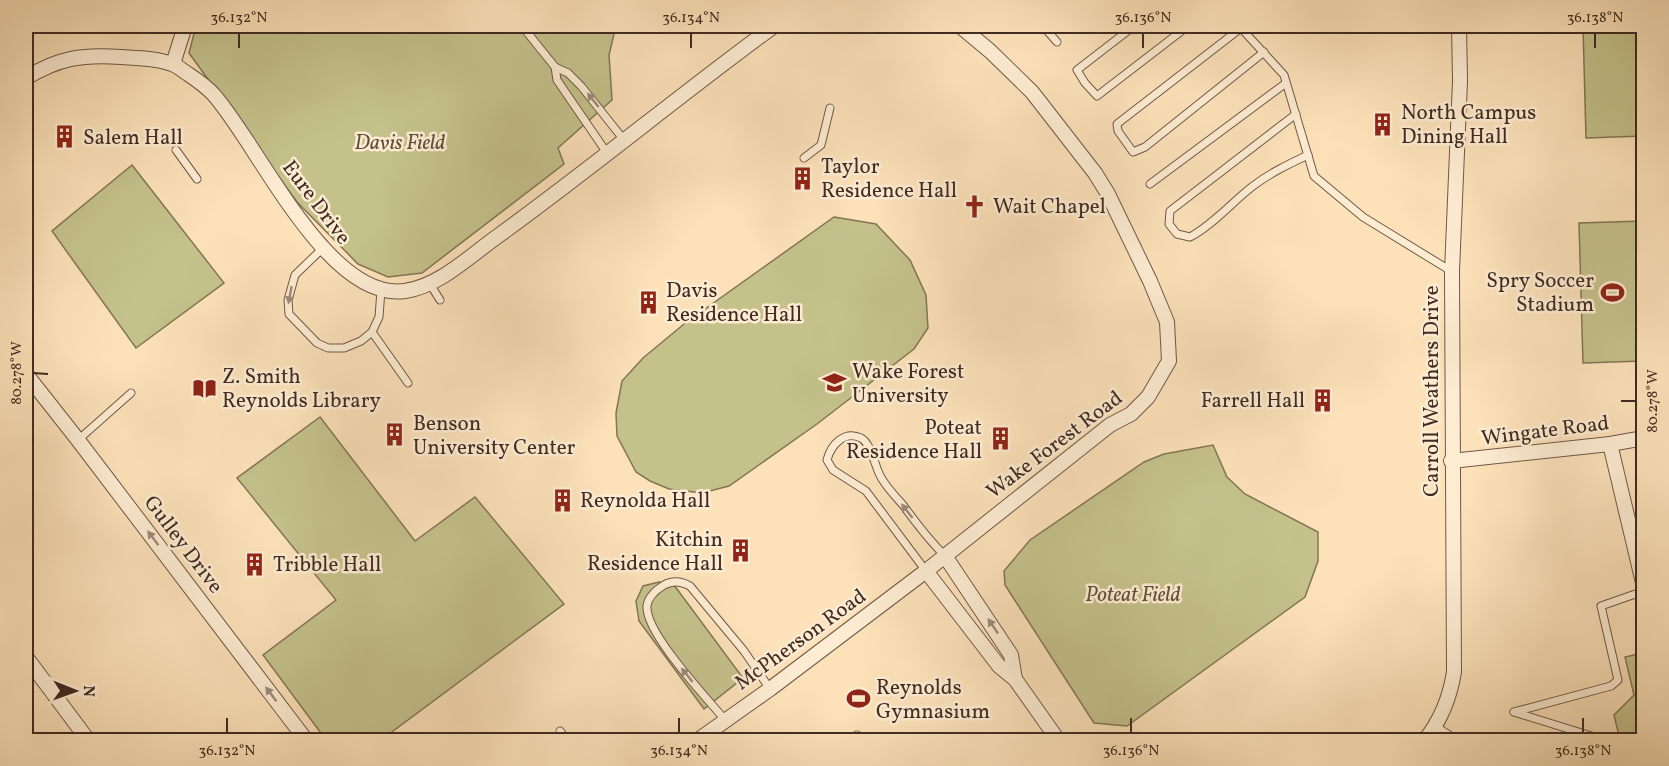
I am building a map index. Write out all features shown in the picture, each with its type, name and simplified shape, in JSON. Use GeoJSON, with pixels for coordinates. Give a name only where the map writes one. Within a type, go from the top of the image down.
{"type":"FeatureCollection","features":[{"type":"Feature","properties":{"kind":"street"},"geometry":{"type":"LineString","coordinates":[[26,78],[43,67],[64,59],[94,55],[173,64],[185,26]]}},
{"type":"Feature","properties":{"kind":"street"},"geometry":{"type":"LineString","coordinates":[[606,153],[774,26]]}},
{"type":"Feature","properties":{"kind":"street","name":"Wake Forest Road"},"geometry":{"type":"LineString","coordinates":[[926,571],[1110,425],[1131,414],[1148,397],[1169,361],[1167,322],[1108,194],[1095,173],[1032,92],[990,51],[960,26]]}},
{"type":"Feature","properties":{"kind":"street","name":"Carroll Weathers Drive"},"geometry":{"type":"LineString","coordinates":[[1425,741],[1436,726],[1451,689],[1454,672],[1451,461],[1452,271],[1460,81],[1459,26]]}},
{"type":"Feature","properties":{"kind":"street","name":"Eure Drive"},"geometry":{"type":"LineString","coordinates":[[173,64],[213,94],[236,123],[322,249],[352,276],[381,290],[405,291],[430,284],[526,216],[606,153]]}},
{"type":"Feature","properties":{"kind":"street","name":"Gulley Drive"},"geometry":{"type":"LineString","coordinates":[[26,374],[306,741]]}},
{"type":"Feature","properties":{"kind":"street","name":"Wingate Road"},"geometry":{"type":"LineString","coordinates":[[1451,461],[1610,444],[1644,438]]}},
{"type":"Feature","properties":{"kind":"street"},"geometry":{"type":"LineString","coordinates":[[1610,444],[1644,589]]}},
{"type":"Feature","properties":{"kind":"street"},"geometry":{"type":"LineString","coordinates":[[945,556],[1011,655],[1015,679]]}},
{"type":"Feature","properties":{"kind":"street"},"geometry":{"type":"LineString","coordinates":[[926,571],[999,666],[1015,679],[1058,741]]}},
{"type":"Feature","properties":{"kind":"street","name":"McPherson Road"},"geometry":{"type":"LineString","coordinates":[[698,741],[926,571]]}},
{"type":"Feature","properties":{"kind":"street"},"geometry":{"type":"LineString","coordinates":[[26,657],[88,741]]}},
{"type":"Feature","properties":{"kind":"lane"},"geometry":{"type":"LineString","coordinates":[[522,26],[555,68],[557,80],[606,153]]}},
{"type":"Feature","properties":{"kind":"lane"},"geometry":{"type":"LineString","coordinates":[[1043,26],[1057,42]]}},
{"type":"Feature","properties":{"kind":"lane"},"geometry":{"type":"LineString","coordinates":[[1134,26],[1077,70],[1097,96],[1188,26]]}},
{"type":"Feature","properties":{"kind":"lane"},"geometry":{"type":"LineString","coordinates":[[1264,52],[1145,147],[1134,152],[1118,131],[1117,124],[1240,27],[1264,52],[1284,75],[1314,176],[1363,217],[1452,271]]}},
{"type":"Feature","properties":{"kind":"lane"},"geometry":{"type":"LineString","coordinates":[[555,68],[568,73],[581,86],[624,140]]}},
{"type":"Feature","properties":{"kind":"lane"},"geometry":{"type":"LineString","coordinates":[[1150,184],[1286,83]]}},
{"type":"Feature","properties":{"kind":"lane"},"geometry":{"type":"LineString","coordinates":[[804,158],[821,145],[830,108]]}},
{"type":"Feature","properties":{"kind":"lane"},"geometry":{"type":"LineString","coordinates":[[1296,114],[1170,211],[1169,224],[1177,234],[1190,237],[1203,230],[1255,184],[1308,155]]}},
{"type":"Feature","properties":{"kind":"lane"},"geometry":{"type":"LineString","coordinates":[[176,150],[197,179]]}},
{"type":"Feature","properties":{"kind":"lane"},"geometry":{"type":"LineString","coordinates":[[322,249],[295,275],[288,300],[290,314],[317,343],[328,348],[344,348],[361,341],[372,332],[379,317],[381,290]]}},
{"type":"Feature","properties":{"kind":"lane"},"geometry":{"type":"LineString","coordinates":[[430,284],[440,300]]}},
{"type":"Feature","properties":{"kind":"lane"},"geometry":{"type":"LineString","coordinates":[[372,332],[408,383]]}},
{"type":"Feature","properties":{"kind":"lane"},"geometry":{"type":"LineString","coordinates":[[78,440],[131,393]]}},
{"type":"Feature","properties":{"kind":"lane"},"geometry":{"type":"LineString","coordinates":[[926,571],[866,491],[833,470],[827,460],[830,450],[842,438],[851,436],[861,438],[869,445],[882,479],[932,543],[945,556]]}},
{"type":"Feature","properties":{"kind":"lane"},"geometry":{"type":"LineString","coordinates":[[725,720],[676,661],[651,624],[647,605],[660,588],[670,582],[678,581],[690,586],[744,651],[770,689]]}},
{"type":"Feature","properties":{"kind":"lane"},"geometry":{"type":"LineString","coordinates":[[1604,741],[1514,712],[1611,686],[1618,680],[1601,606],[1644,589]]}},
{"type":"Feature","properties":{"kind":"lane"},"geometry":{"type":"LineString","coordinates":[[1436,726],[1457,741]]}},
{"type":"Feature","properties":{"kind":"lane"},"geometry":{"type":"LineString","coordinates":[[560,731],[567,741]]}},
{"type":"Feature","properties":{"kind":"green space","name":"Davis Field"},"geometry":{"type":"Polygon","coordinates":[[[196,26],[616,26],[609,55],[612,100],[558,148],[564,164],[422,273],[388,277],[358,264],[297,202],[189,53],[196,26]]]}},
{"type":"Feature","properties":{"kind":"green space"},"geometry":{"type":"Polygon","coordinates":[[[1583,26],[1643,26],[1643,136],[1586,138],[1583,26]]]}},
{"type":"Feature","properties":{"kind":"green space"},"geometry":{"type":"Polygon","coordinates":[[[132,165],[224,283],[136,348],[52,231],[132,165]]]}},
{"type":"Feature","properties":{"kind":"green space"},"geometry":{"type":"Polygon","coordinates":[[[834,217],[876,224],[910,260],[926,295],[928,328],[914,349],[817,424],[729,486],[702,493],[669,489],[636,472],[617,436],[616,413],[622,381],[643,358],[684,324],[834,217]]]}},
{"type":"Feature","properties":{"kind":"green space","name":"Spry Soccer Stadium"},"geometry":{"type":"Polygon","coordinates":[[[1643,221],[1643,361],[1583,363],[1579,223],[1643,221]]]}},
{"type":"Feature","properties":{"kind":"green space"},"geometry":{"type":"Polygon","coordinates":[[[320,417],[415,541],[475,497],[564,604],[381,740],[326,740],[263,655],[336,600],[237,478],[320,417]]]}},
{"type":"Feature","properties":{"kind":"green space","name":"Poteat Field"},"geometry":{"type":"Polygon","coordinates":[[[1213,445],[1227,477],[1245,494],[1318,532],[1318,561],[1305,597],[1127,726],[1094,723],[1005,585],[1004,571],[1030,540],[1144,462],[1164,454],[1213,445]]]}},
{"type":"Feature","properties":{"kind":"green space"},"geometry":{"type":"Polygon","coordinates":[[[659,582],[674,585],[743,678],[704,709],[639,621],[636,601],[643,586],[659,582]]]}},
{"type":"Feature","properties":{"kind":"green space"},"geometry":{"type":"Polygon","coordinates":[[[1643,653],[1643,740],[1620,740],[1614,715],[1634,695],[1625,657],[1643,653]]]}},
{"type":"Feature","properties":{"kind":"place","name":"North Campus Dining Hall"},"geometry":{"type":"Point","coordinates":[1383,124]}},
{"type":"Feature","properties":{"kind":"place","name":"Salem Hall"},"geometry":{"type":"Point","coordinates":[65,137]}},
{"type":"Feature","properties":{"kind":"place","name":"Taylor Residence Hall"},"geometry":{"type":"Point","coordinates":[803,178]}},
{"type":"Feature","properties":{"kind":"place","name":"Wait Chapel"},"geometry":{"type":"Point","coordinates":[975,206]}},
{"type":"Feature","properties":{"kind":"place","name":"Spry Soccer Stadium"},"geometry":{"type":"Point","coordinates":[1612,292]}},
{"type":"Feature","properties":{"kind":"place","name":"Davis Residence Hall"},"geometry":{"type":"Point","coordinates":[648,302]}},
{"type":"Feature","properties":{"kind":"place","name":"Wake Forest University"},"geometry":{"type":"Point","coordinates":[834,383]}},
{"type":"Feature","properties":{"kind":"place","name":"Z. Smith Reynolds Library"},"geometry":{"type":"Point","coordinates":[204,388]}},
{"type":"Feature","properties":{"kind":"place","name":"Farrell Hall"},"geometry":{"type":"Point","coordinates":[1323,400]}},
{"type":"Feature","properties":{"kind":"place","name":"Benson University Center"},"geometry":{"type":"Point","coordinates":[395,435]}},
{"type":"Feature","properties":{"kind":"place","name":"Poteat Residence Hall"},"geometry":{"type":"Point","coordinates":[1000,439]}},
{"type":"Feature","properties":{"kind":"place","name":"Reynolda Hall"},"geometry":{"type":"Point","coordinates":[562,500]}},
{"type":"Feature","properties":{"kind":"place","name":"Kitchin Residence Hall"},"geometry":{"type":"Point","coordinates":[741,551]}},
{"type":"Feature","properties":{"kind":"place","name":"Tribble Hall"},"geometry":{"type":"Point","coordinates":[255,564]}},
{"type":"Feature","properties":{"kind":"place","name":"Reynolds Gymnasium"},"geometry":{"type":"Point","coordinates":[858,699]}}]}
